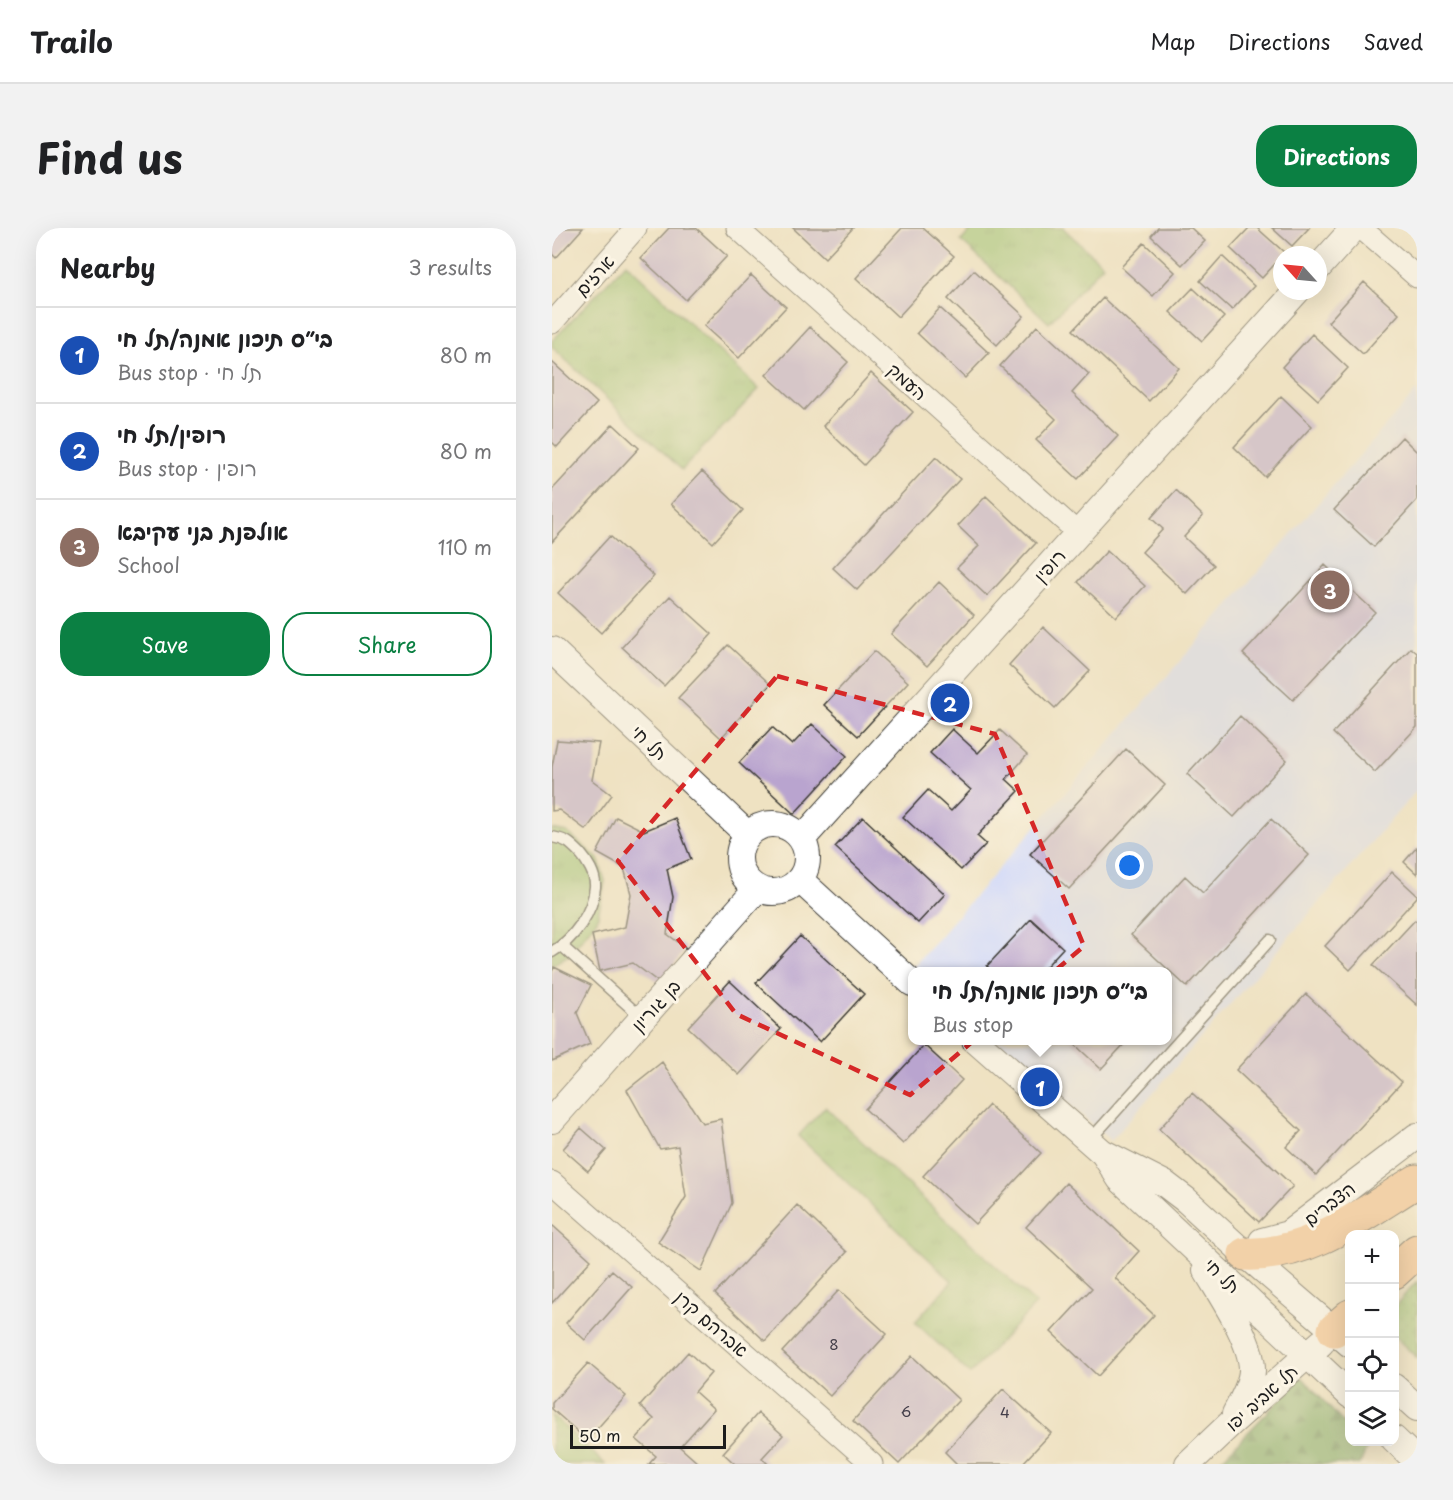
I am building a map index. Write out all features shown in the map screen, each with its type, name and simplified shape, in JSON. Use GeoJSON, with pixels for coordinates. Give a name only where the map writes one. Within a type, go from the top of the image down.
{"type":"FeatureCollection","features":[{"type":"Feature","properties":{"kind":"highway"},"geometry":{"type":"LineString","coordinates":[[1238,1247],[1275,1253],[1306,1244],[1417,1181]]}},
{"type":"Feature","properties":{"kind":"highway"},"geometry":{"type":"LineString","coordinates":[[1399,1268],[1417,1251]]}},
{"type":"Feature","properties":{"kind":"street","name":"ארזים"},"geometry":{"type":"LineString","coordinates":[[552,322],[636,228]]}},
{"type":"Feature","properties":{"kind":"street","name":"העמק"},"geometry":{"type":"LineString","coordinates":[[738,228],[1078,533]]}},
{"type":"Feature","properties":{"kind":"street"},"geometry":{"type":"LineString","coordinates":[[1327,258],[1354,228]]}},
{"type":"Feature","properties":{"kind":"street"},"geometry":{"type":"LineString","coordinates":[[1361,228],[1417,277]]}},
{"type":"Feature","properties":{"kind":"street","name":"רופין"},"geometry":{"type":"LineString","coordinates":[[802,839],[1289,300]]}},
{"type":"Feature","properties":{"kind":"street","name":"תל חי"},"geometry":{"type":"LineString","coordinates":[[552,650],[748,835]]}},
{"type":"Feature","properties":{"kind":"street"},"geometry":{"type":"LineString","coordinates":[[770,824],[782,825],[793,830],[802,839],[808,857],[806,869],[792,888],[769,893],[757,889],[746,880],[740,869],[740,851],[748,835],[759,827],[770,824]]}},
{"type":"Feature","properties":{"kind":"street"},"geometry":{"type":"LineString","coordinates":[[800,880],[908,979]]}},
{"type":"Feature","properties":{"kind":"street","name":"בן גוריון"},"geometry":{"type":"LineString","coordinates":[[552,1120],[757,889]]}},
{"type":"Feature","properties":{"kind":"street","name":"תל חי"},"geometry":{"type":"LineString","coordinates":[[980,1045],[1096,1146],[1165,1184],[1238,1247],[1344,1330]]}},
{"type":"Feature","properties":{"kind":"street","name":"הצברים"},"geometry":{"type":"LineString","coordinates":[[1238,1247],[1288,1234],[1417,1137]]}},
{"type":"Feature","properties":{"kind":"street","name":"תל חי"},"geometry":{"type":"LineString","coordinates":[[1096,1146],[1120,1179],[1347,1392]]}},
{"type":"Feature","properties":{"kind":"street","name":"אברהם קרן"},"geometry":{"type":"LineString","coordinates":[[552,1182],[873,1464]]}},
{"type":"Feature","properties":{"kind":"street"},"geometry":{"type":"LineString","coordinates":[[1192,1246],[1244,1339],[1252,1369],[1246,1394],[1230,1424]]}},
{"type":"Feature","properties":{"kind":"street","name":"תל אביב יפו"},"geometry":{"type":"LineString","coordinates":[[1188,1464],[1309,1355],[1344,1330]]}},
{"type":"Feature","properties":{"kind":"street"},"geometry":{"type":"LineString","coordinates":[[1399,1391],[1417,1408]]}},
{"type":"Feature","properties":{"kind":"street"},"geometry":{"type":"LineString","coordinates":[[1399,1443],[1417,1461]]}},
{"type":"Feature","properties":{"kind":"lane"},"geometry":{"type":"LineString","coordinates":[[552,837],[567,840],[587,861],[596,885],[588,915],[562,946],[552,952]]}},
{"type":"Feature","properties":{"kind":"lane"},"geometry":{"type":"LineString","coordinates":[[1096,1146],[1270,940]]}},
{"type":"Feature","properties":{"kind":"lane"},"geometry":{"type":"LineString","coordinates":[[562,946],[642,1018]]}},
{"type":"Feature","properties":{"kind":"highlighted area"},"geometry":{"type":"Polygon","coordinates":[[[777,676],[995,734],[1084,946],[910,1095],[736,1014],[618,861],[777,676]]]}},
{"type":"Feature","properties":{"kind":"shaded area"},"geometry":{"type":"Polygon","coordinates":[[[1417,390],[1417,790],[1111,1141],[1002,1045],[1172,1045],[1172,967],[913,967],[1417,390]]]}},
{"type":"Feature","properties":{"kind":"green space"},"geometry":{"type":"Polygon","coordinates":[[[973,228],[1063,228],[1103,265],[1049,323],[961,241],[973,228]]]}},
{"type":"Feature","properties":{"kind":"green space"},"geometry":{"type":"Polygon","coordinates":[[[626,263],[759,389],[682,470],[552,347],[552,341],[626,263]]]}},
{"type":"Feature","properties":{"kind":"green space"},"geometry":{"type":"Polygon","coordinates":[[[552,829],[567,832],[598,859],[605,881],[597,920],[569,955],[552,965],[552,829]]]}},
{"type":"Feature","properties":{"kind":"green space"},"geometry":{"type":"Polygon","coordinates":[[[825,1107],[1036,1304],[970,1374],[915,1322],[952,1281],[798,1136],[825,1107]]]}},
{"type":"Feature","properties":{"kind":"green space"},"geometry":{"type":"Polygon","coordinates":[[[1417,1281],[1417,1358],[1399,1341],[1399,1301],[1417,1281]]]}},
{"type":"Feature","properties":{"kind":"green space"},"geometry":{"type":"Polygon","coordinates":[[[1302,1377],[1345,1425],[1345,1446],[1365,1446],[1367,1448],[1360,1464],[1217,1464],[1302,1377]]]}},
{"type":"Feature","properties":{"kind":"green space"},"geometry":{"type":"Polygon","coordinates":[[[552,1415],[605,1464],[552,1464],[552,1415]]]}},
{"type":"Feature","properties":{"kind":"building"},"geometry":{"type":"Polygon","coordinates":[[[552,228],[583,228],[556,258],[552,254],[552,228]]]}},
{"type":"Feature","properties":{"kind":"building"},"geometry":{"type":"Polygon","coordinates":[[[669,228],[696,228],[727,256],[686,300],[641,258],[669,228]]]}},
{"type":"Feature","properties":{"kind":"building"},"geometry":{"type":"Polygon","coordinates":[[[793,228],[853,228],[825,258],[793,228]]]}},
{"type":"Feature","properties":{"kind":"building"},"geometry":{"type":"Polygon","coordinates":[[[902,228],[923,228],[954,256],[898,317],[856,278],[902,228]]]}},
{"type":"Feature","properties":{"kind":"building"},"geometry":{"type":"Polygon","coordinates":[[[1158,228],[1191,228],[1205,241],[1182,265],[1151,236],[1158,228]]]}},
{"type":"Feature","properties":{"kind":"building"},"geometry":{"type":"Polygon","coordinates":[[[1249,228],[1257,228],[1277,246],[1273,246],[1273,266],[1262,278],[1230,248],[1249,228]]]}},
{"type":"Feature","properties":{"kind":"building"},"geometry":{"type":"Polygon","coordinates":[[[1272,228],[1309,228],[1292,246],[1272,228]]]}},
{"type":"Feature","properties":{"kind":"building"},"geometry":{"type":"Polygon","coordinates":[[[1144,243],[1175,272],[1153,296],[1121,267],[1144,243]]]}},
{"type":"Feature","properties":{"kind":"building"},"geometry":{"type":"Polygon","coordinates":[[[1222,256],[1254,286],[1232,310],[1200,281],[1222,256]]]}},
{"type":"Feature","properties":{"kind":"building"},"geometry":{"type":"Polygon","coordinates":[[[974,270],[1024,316],[997,345],[948,299],[974,270]]]}},
{"type":"Feature","properties":{"kind":"building"},"geometry":{"type":"Polygon","coordinates":[[[751,275],[786,307],[739,358],[704,326],[751,275]]]}},
{"type":"Feature","properties":{"kind":"building"},"geometry":{"type":"Polygon","coordinates":[[[1364,282],[1399,314],[1363,354],[1328,322],[1364,282]]]}},
{"type":"Feature","properties":{"kind":"building"},"geometry":{"type":"Polygon","coordinates":[[[1193,288],[1224,317],[1202,341],[1170,312],[1193,288]]]}},
{"type":"Feature","properties":{"kind":"building"},"geometry":{"type":"Polygon","coordinates":[[[1103,298],[1179,368],[1149,401],[1073,330],[1103,298]]]}},
{"type":"Feature","properties":{"kind":"building"},"geometry":{"type":"Polygon","coordinates":[[[940,308],[989,353],[965,378],[917,333],[940,308]]]}},
{"type":"Feature","properties":{"kind":"building"},"geometry":{"type":"Polygon","coordinates":[[[1037,326],[1089,374],[1072,393],[1118,436],[1078,479],[1036,440],[1056,419],[1000,366],[1037,326]]]}},
{"type":"Feature","properties":{"kind":"building"},"geometry":{"type":"Polygon","coordinates":[[[810,327],[848,362],[804,410],[766,375],[810,327]]]}},
{"type":"Feature","properties":{"kind":"building"},"geometry":{"type":"Polygon","coordinates":[[[1312,334],[1348,368],[1318,400],[1282,367],[1312,334]]]}},
{"type":"Feature","properties":{"kind":"building"},"geometry":{"type":"Polygon","coordinates":[[[552,362],[597,403],[557,447],[552,442],[552,362]]]}},
{"type":"Feature","properties":{"kind":"building"},"geometry":{"type":"Polygon","coordinates":[[[871,373],[913,412],[864,465],[823,426],[871,373]]]}},
{"type":"Feature","properties":{"kind":"building"},"geometry":{"type":"Polygon","coordinates":[[[1281,396],[1312,426],[1265,477],[1234,447],[1281,396]]]}},
{"type":"Feature","properties":{"kind":"building"},"geometry":{"type":"Polygon","coordinates":[[[613,424],[639,448],[552,542],[552,490],[613,424]]]}},
{"type":"Feature","properties":{"kind":"building"},"geometry":{"type":"Polygon","coordinates":[[[1402,437],[1417,452],[1417,500],[1374,547],[1334,510],[1402,437]]]}},
{"type":"Feature","properties":{"kind":"building"},"geometry":{"type":"Polygon","coordinates":[[[936,457],[960,479],[857,590],[833,568],[936,457]]]}},
{"type":"Feature","properties":{"kind":"building"},"geometry":{"type":"Polygon","coordinates":[[[702,471],[743,510],[713,543],[671,504],[702,471]]]}},
{"type":"Feature","properties":{"kind":"building"},"geometry":{"type":"Polygon","coordinates":[[[1176,490],[1203,516],[1184,537],[1214,565],[1187,594],[1142,552],[1163,529],[1151,518],[1176,490]]]}},
{"type":"Feature","properties":{"kind":"building"},"geometry":{"type":"Polygon","coordinates":[[[986,496],[1036,543],[987,596],[957,568],[979,546],[958,526],[986,496]]]}},
{"type":"Feature","properties":{"kind":"building"},"geometry":{"type":"Polygon","coordinates":[[[610,536],[654,576],[601,633],[558,593],[610,536]]]}},
{"type":"Feature","properties":{"kind":"building"},"geometry":{"type":"Polygon","coordinates":[[[1107,551],[1145,586],[1116,617],[1078,582],[1107,551]]]}},
{"type":"Feature","properties":{"kind":"building"},"geometry":{"type":"Polygon","coordinates":[[[1325,565],[1375,612],[1293,700],[1243,654],[1325,565]]]}},
{"type":"Feature","properties":{"kind":"building"},"geometry":{"type":"Polygon","coordinates":[[[939,582],[974,615],[927,666],[891,634],[939,582]]]}},
{"type":"Feature","properties":{"kind":"building"},"geometry":{"type":"Polygon","coordinates":[[[670,596],[712,634],[664,686],[622,647],[670,596]]]}},
{"type":"Feature","properties":{"kind":"building"},"geometry":{"type":"Polygon","coordinates":[[[1043,627],[1090,671],[1055,708],[1009,665],[1043,627]]]}},
{"type":"Feature","properties":{"kind":"building"},"geometry":{"type":"Polygon","coordinates":[[[728,645],[770,684],[721,738],[678,698],[728,645]]]}},
{"type":"Feature","properties":{"kind":"building"},"geometry":{"type":"Polygon","coordinates":[[[1411,648],[1417,653],[1417,727],[1375,772],[1333,733],[1411,648]]]}},
{"type":"Feature","properties":{"kind":"building"},"geometry":{"type":"Polygon","coordinates":[[[874,651],[908,682],[858,736],[824,705],[874,651]]]}},
{"type":"Feature","properties":{"kind":"building"},"geometry":{"type":"Polygon","coordinates":[[[1240,716],[1287,760],[1234,817],[1187,774],[1240,716]]]}},
{"type":"Feature","properties":{"kind":"building"},"geometry":{"type":"Polygon","coordinates":[[[812,724],[847,756],[794,814],[739,763],[772,727],[792,745],[812,724]]]}},
{"type":"Feature","properties":{"kind":"building"},"geometry":{"type":"Polygon","coordinates":[[[952,729],[978,753],[1000,730],[1027,755],[1006,779],[1019,791],[977,836],[986,844],[961,870],[903,817],[928,790],[951,811],[971,790],[930,753],[952,729]]]}},
{"type":"Feature","properties":{"kind":"building"},"geometry":{"type":"Polygon","coordinates":[[[557,740],[599,743],[592,780],[612,795],[586,830],[559,810],[552,811],[552,767],[557,740]]]}},
{"type":"Feature","properties":{"kind":"building"},"geometry":{"type":"Polygon","coordinates":[[[1126,749],[1165,785],[1069,889],[1030,854],[1126,749]]]}},
{"type":"Feature","properties":{"kind":"building"},"geometry":{"type":"Polygon","coordinates":[[[616,817],[644,831],[675,818],[691,859],[667,869],[673,897],[667,934],[686,948],[661,984],[633,963],[600,971],[592,935],[625,927],[631,894],[624,868],[597,853],[616,817]]]}},
{"type":"Feature","properties":{"kind":"building"},"geometry":{"type":"Polygon","coordinates":[[[863,817],[945,894],[918,923],[835,847],[863,817]]]}},
{"type":"Feature","properties":{"kind":"building"},"geometry":{"type":"Polygon","coordinates":[[[1271,819],[1309,855],[1187,987],[1172,973],[1172,967],[1165,967],[1131,935],[1185,876],[1203,893],[1271,819]]]}},
{"type":"Feature","properties":{"kind":"building"},"geometry":{"type":"Polygon","coordinates":[[[1417,847],[1417,874],[1404,862],[1417,847]]]}},
{"type":"Feature","properties":{"kind":"building"},"geometry":{"type":"Polygon","coordinates":[[[1392,872],[1417,897],[1350,970],[1325,946],[1392,872]]]}},
{"type":"Feature","properties":{"kind":"building"},"geometry":{"type":"Polygon","coordinates":[[[1031,919],[1063,948],[1046,967],[987,966],[1031,919]]]}},
{"type":"Feature","properties":{"kind":"building"},"geometry":{"type":"Polygon","coordinates":[[[1415,920],[1417,922],[1417,1005],[1373,965],[1415,920]]]}},
{"type":"Feature","properties":{"kind":"building"},"geometry":{"type":"Polygon","coordinates":[[[800,936],[864,994],[820,1042],[756,983],[800,936]]]}},
{"type":"Feature","properties":{"kind":"building"},"geometry":{"type":"Polygon","coordinates":[[[554,967],[591,985],[577,1013],[590,1044],[552,1061],[552,972],[554,967]]]}},
{"type":"Feature","properties":{"kind":"building"},"geometry":{"type":"Polygon","coordinates":[[[730,981],[781,1029],[739,1075],[688,1027],[730,981]]]}},
{"type":"Feature","properties":{"kind":"building"},"geometry":{"type":"Polygon","coordinates":[[[1306,994],[1402,1082],[1316,1175],[1286,1147],[1301,1131],[1236,1070],[1306,994]]]}},
{"type":"Feature","properties":{"kind":"building"},"geometry":{"type":"Polygon","coordinates":[[[924,1045],[962,1080],[903,1144],[865,1109],[924,1045]]]}},
{"type":"Feature","properties":{"kind":"building"},"geometry":{"type":"Polygon","coordinates":[[[1075,1045],[1123,1045],[1101,1069],[1075,1045]]]}},
{"type":"Feature","properties":{"kind":"building"},"geometry":{"type":"Polygon","coordinates":[[[662,1062],[702,1123],[721,1119],[732,1203],[701,1271],[658,1242],[686,1197],[678,1146],[660,1149],[627,1090],[662,1062]]]}},
{"type":"Feature","properties":{"kind":"building"},"geometry":{"type":"Polygon","coordinates":[[[1192,1093],[1293,1186],[1259,1222],[1159,1129],[1192,1093]]]}},
{"type":"Feature","properties":{"kind":"building"},"geometry":{"type":"Polygon","coordinates":[[[989,1105],[1041,1153],[975,1224],[923,1176],[989,1105]]]}},
{"type":"Feature","properties":{"kind":"building"},"geometry":{"type":"Polygon","coordinates":[[[581,1128],[606,1150],[588,1171],[563,1149],[581,1128]]]}},
{"type":"Feature","properties":{"kind":"building"},"geometry":{"type":"Polygon","coordinates":[[[1066,1183],[1139,1251],[1115,1278],[1154,1315],[1098,1376],[1051,1332],[1092,1288],[1026,1227],[1066,1183]]]}},
{"type":"Feature","properties":{"kind":"building"},"geometry":{"type":"Polygon","coordinates":[[[797,1205],[847,1252],[765,1341],[715,1294],[797,1205]]]}},
{"type":"Feature","properties":{"kind":"building"},"geometry":{"type":"Polygon","coordinates":[[[552,1225],[591,1260],[552,1303],[552,1225]]]}},
{"type":"Feature","properties":{"kind":"building"},"geometry":{"type":"Polygon","coordinates":[[[612,1270],[632,1287],[585,1340],[566,1323],[612,1270]]]}},
{"type":"Feature","properties":{"kind":"building"},"geometry":{"type":"Polygon","coordinates":[[[839,1290],[887,1334],[830,1396],[782,1352],[839,1290]]]}},
{"type":"Feature","properties":{"kind":"building"},"geometry":{"type":"Polygon","coordinates":[[[688,1352],[711,1373],[695,1392],[714,1409],[680,1447],[699,1464],[649,1464],[656,1456],[636,1439],[654,1419],[640,1406],[688,1352]]]}},
{"type":"Feature","properties":{"kind":"building"},"geometry":{"type":"Polygon","coordinates":[[[912,1356],[959,1400],[899,1464],[853,1421],[912,1356]]]}},
{"type":"Feature","properties":{"kind":"building"},"geometry":{"type":"Polygon","coordinates":[[[588,1363],[626,1396],[587,1440],[552,1409],[552,1403],[588,1363]]]}},
{"type":"Feature","properties":{"kind":"building"},"geometry":{"type":"Polygon","coordinates":[[[1003,1389],[1051,1433],[1022,1464],[957,1464],[945,1452],[1003,1389]]]}},
{"type":"Feature","properties":{"kind":"building"},"geometry":{"type":"Polygon","coordinates":[[[758,1413],[783,1435],[762,1458],[768,1464],[735,1464],[723,1453],[758,1413]]]}},
{"type":"Feature","properties":{"kind":"place","name":"אולפנת בני עקיבא"},"geometry":{"type":"Point","coordinates":[1330,590]}},
{"type":"Feature","properties":{"kind":"place","name":"רופין/תל חי"},"geometry":{"type":"Point","coordinates":[950,703]}},
{"type":"Feature","properties":{"kind":"place","name":"בי״ס תיכון אמנה/תל חי"},"geometry":{"type":"Point","coordinates":[1040,1087]}}]}
